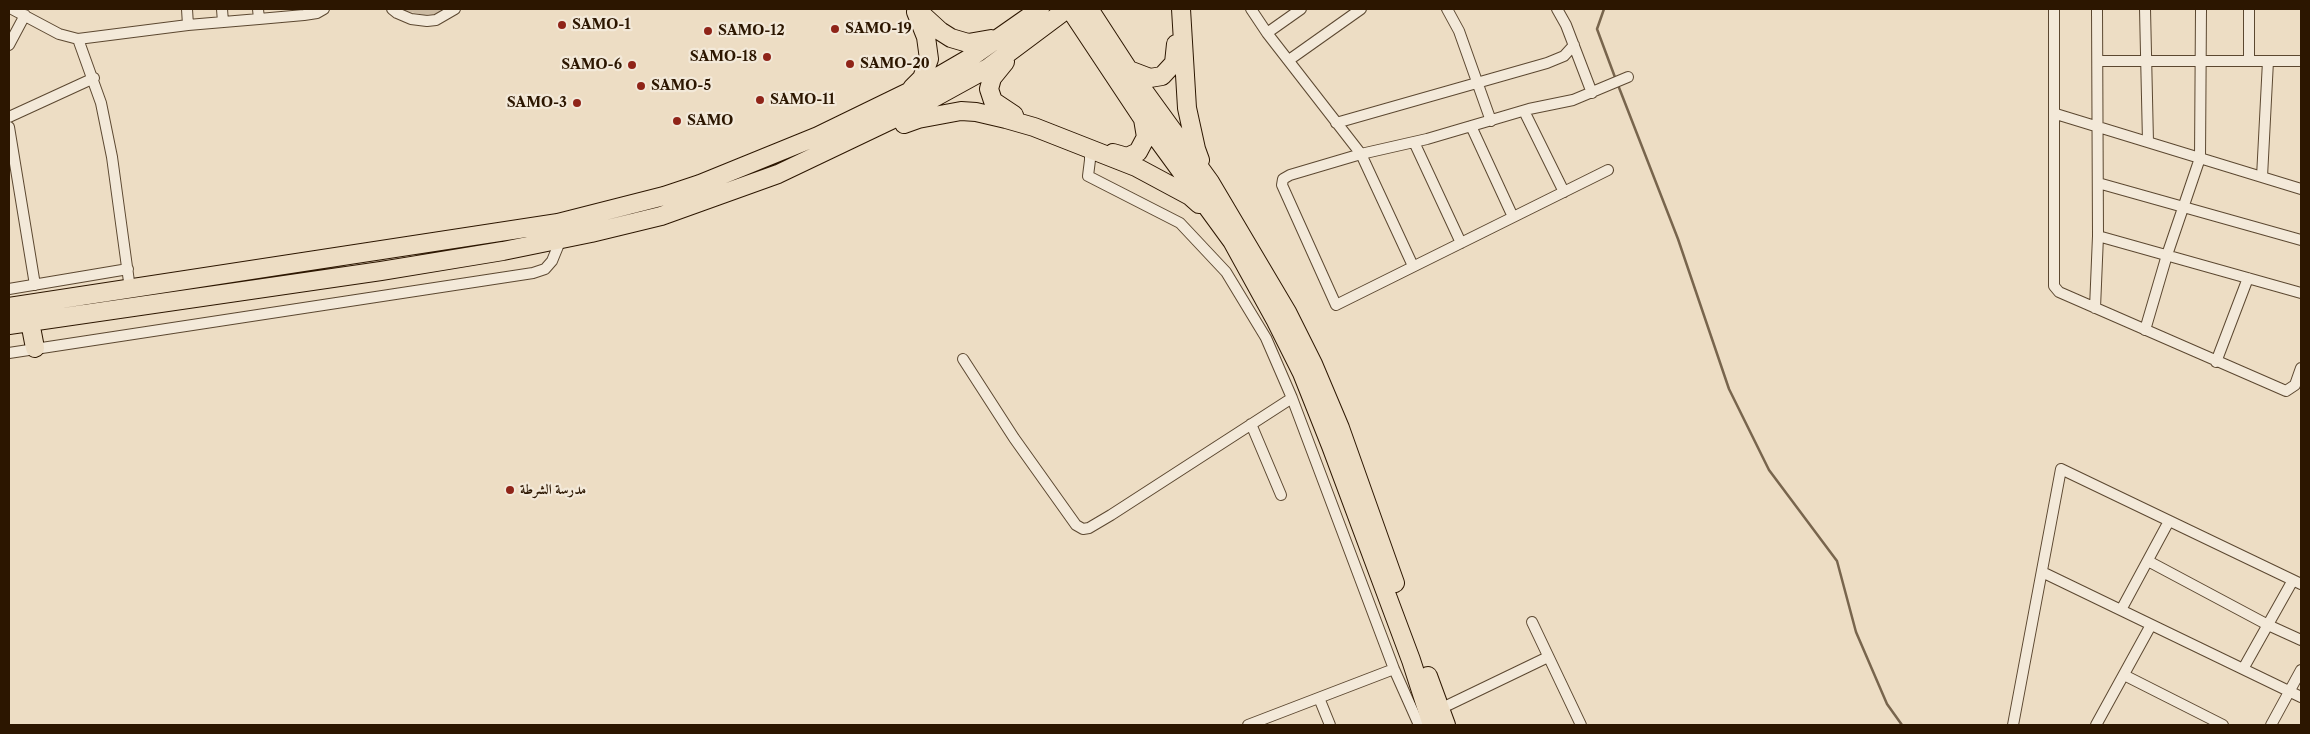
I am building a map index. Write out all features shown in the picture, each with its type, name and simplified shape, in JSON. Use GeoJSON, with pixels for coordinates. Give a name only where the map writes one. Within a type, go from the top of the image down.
{"type":"FeatureCollection","features":[{"type":"Feature","properties":{"kind":"highway"},"geometry":{"type":"LineString","coordinates":[[916,9],[940,31],[960,41],[975,44],[1004,35]]}},
{"type":"Feature","properties":{"kind":"highway"},"geometry":{"type":"LineString","coordinates":[[906,94],[922,78],[929,60],[926,38],[916,9]]}},
{"type":"Feature","properties":{"kind":"highway"},"geometry":{"type":"LineString","coordinates":[[9,307],[535,227],[603,212],[700,184],[818,136],[906,94],[970,58],[1040,9]]}},
{"type":"Feature","properties":{"kind":"highway"},"geometry":{"type":"LineString","coordinates":[[9,325],[381,271],[561,239],[661,216],[778,174],[908,112],[988,68],[1069,9],[1088,16],[1128,69],[1210,182],[1264,271],[1313,364],[1340,428],[1443,717]]}},
{"type":"Feature","properties":{"kind":"highway"},"geometry":{"type":"LineString","coordinates":[[1128,69],[1150,78],[1162,76],[1168,71],[1174,63],[1176,54],[1177,9]]}},
{"type":"Feature","properties":{"kind":"highway"},"geometry":{"type":"LineString","coordinates":[[1181,9],[1184,69],[1191,129],[1196,149],[1210,182]]}},
{"type":"Feature","properties":{"kind":"highway"},"geometry":{"type":"LineString","coordinates":[[1088,16],[1143,119],[1218,221],[1248,270],[1302,373],[1332,446],[1411,660],[1432,725]]}},
{"type":"Feature","properties":{"kind":"highway"},"geometry":{"type":"LineString","coordinates":[[1031,36],[992,78],[989,89],[990,96],[999,106],[1025,119],[1127,157],[1138,152],[1144,141],[1143,119]]}},
{"type":"Feature","properties":{"kind":"highway"},"geometry":{"type":"LineString","coordinates":[[858,137],[918,119],[946,113],[976,112],[1034,127],[1090,148],[1162,180],[1190,196],[1218,221]]}},
{"type":"Feature","properties":{"kind":"highway"},"geometry":{"type":"LineString","coordinates":[[30,322],[35,348]]}},
{"type":"Feature","properties":{"kind":"street"},"geometry":{"type":"LineString","coordinates":[[12,9],[59,34],[78,39],[223,22],[259,14],[304,15],[316,13],[324,9]]}},
{"type":"Feature","properties":{"kind":"street"},"geometry":{"type":"LineString","coordinates":[[187,9],[188,25]]}},
{"type":"Feature","properties":{"kind":"street"},"geometry":{"type":"LineString","coordinates":[[222,9],[223,22]]}},
{"type":"Feature","properties":{"kind":"street"},"geometry":{"type":"LineString","coordinates":[[392,9],[411,19],[427,21],[436,20],[455,9]]}},
{"type":"Feature","properties":{"kind":"street"},"geometry":{"type":"LineString","coordinates":[[1251,9],[1267,33],[1361,154],[1413,266]]}},
{"type":"Feature","properties":{"kind":"street"},"geometry":{"type":"LineString","coordinates":[[1267,33],[1301,9]]}},
{"type":"Feature","properties":{"kind":"street"},"geometry":{"type":"LineString","coordinates":[[1289,60],[1361,9]]}},
{"type":"Feature","properties":{"kind":"street"},"geometry":{"type":"LineString","coordinates":[[1447,9],[1459,31],[1491,121]]}},
{"type":"Feature","properties":{"kind":"street"},"geometry":{"type":"LineString","coordinates":[[1558,9],[1592,93]]}},
{"type":"Feature","properties":{"kind":"street"},"geometry":{"type":"LineString","coordinates":[[2054,9],[2056,114],[2054,286],[2059,292],[2286,391],[2295,385],[2301,368]]}},
{"type":"Feature","properties":{"kind":"street"},"geometry":{"type":"LineString","coordinates":[[2095,308],[2099,127],[2097,9]]}},
{"type":"Feature","properties":{"kind":"street"},"geometry":{"type":"LineString","coordinates":[[2145,9],[2148,142]]}},
{"type":"Feature","properties":{"kind":"street"},"geometry":{"type":"LineString","coordinates":[[2145,330],[2167,255],[2200,158],[2201,9]]}},
{"type":"Feature","properties":{"kind":"street"},"geometry":{"type":"LineString","coordinates":[[2249,9],[2249,61]]}},
{"type":"Feature","properties":{"kind":"street"},"geometry":{"type":"LineString","coordinates":[[9,45],[25,16]]}},
{"type":"Feature","properties":{"kind":"street"},"geometry":{"type":"LineString","coordinates":[[78,39],[94,78],[112,157],[130,288]]}},
{"type":"Feature","properties":{"kind":"street"},"geometry":{"type":"LineString","coordinates":[[1336,123],[1547,63],[1564,56],[1574,45]]}},
{"type":"Feature","properties":{"kind":"street"},"geometry":{"type":"LineString","coordinates":[[2262,177],[2268,61]]}},
{"type":"Feature","properties":{"kind":"street"},"geometry":{"type":"LineString","coordinates":[[2098,62],[2301,61]]}},
{"type":"Feature","properties":{"kind":"street"},"geometry":{"type":"LineString","coordinates":[[1608,170],[1336,305],[1282,185],[1283,179],[1290,175],[1361,154],[1573,100],[1628,77]]}},
{"type":"Feature","properties":{"kind":"street"},"geometry":{"type":"LineString","coordinates":[[9,117],[94,78]]}},
{"type":"Feature","properties":{"kind":"street"},"geometry":{"type":"LineString","coordinates":[[1524,111],[1564,192]]}},
{"type":"Feature","properties":{"kind":"street"},"geometry":{"type":"LineString","coordinates":[[2056,114],[2301,189]]}},
{"type":"Feature","properties":{"kind":"street"},"geometry":{"type":"LineString","coordinates":[[1471,126],[1513,217]]}},
{"type":"Feature","properties":{"kind":"street"},"geometry":{"type":"LineString","coordinates":[[9,127],[35,285]]}},
{"type":"Feature","properties":{"kind":"street"},"geometry":{"type":"LineString","coordinates":[[1414,142],[1461,243]]}},
{"type":"Feature","properties":{"kind":"street"},"geometry":{"type":"LineString","coordinates":[[1090,148],[1088,176],[1180,223],[1226,272],[1266,338],[1292,398],[1394,669],[1418,725]]}},
{"type":"Feature","properties":{"kind":"street"},"geometry":{"type":"LineString","coordinates":[[2098,183],[2301,240]]}},
{"type":"Feature","properties":{"kind":"street"},"geometry":{"type":"LineString","coordinates":[[2098,236],[2301,294]]}},
{"type":"Feature","properties":{"kind":"street"},"geometry":{"type":"LineString","coordinates":[[9,353],[533,273],[546,269],[552,261],[561,239]]}},
{"type":"Feature","properties":{"kind":"street"},"geometry":{"type":"LineString","coordinates":[[9,289],[128,269]]}},
{"type":"Feature","properties":{"kind":"street"},"geometry":{"type":"LineString","coordinates":[[2216,362],[2248,278]]}},
{"type":"Feature","properties":{"kind":"street"},"geometry":{"type":"LineString","coordinates":[[963,359],[1014,438],[1076,525],[1083,529],[1089,528],[1110,515],[1292,398]]}},
{"type":"Feature","properties":{"kind":"street"},"geometry":{"type":"LineString","coordinates":[[1251,424],[1281,495]]}},
{"type":"Feature","properties":{"kind":"street"},"geometry":{"type":"LineString","coordinates":[[2014,725],[2061,469],[2297,582],[2268,625],[2243,669]]}},
{"type":"Feature","properties":{"kind":"street"},"geometry":{"type":"LineString","coordinates":[[2121,610],[2169,521]]}},
{"type":"Feature","properties":{"kind":"street"},"geometry":{"type":"LineString","coordinates":[[2148,561],[2268,625],[2301,640]]}},
{"type":"Feature","properties":{"kind":"street"},"geometry":{"type":"LineString","coordinates":[[2042,572],[2301,697]]}},
{"type":"Feature","properties":{"kind":"street"},"geometry":{"type":"LineString","coordinates":[[1532,622],[1581,725]]}},
{"type":"Feature","properties":{"kind":"street"},"geometry":{"type":"LineString","coordinates":[[2096,725],[2152,625]]}},
{"type":"Feature","properties":{"kind":"street"},"geometry":{"type":"LineString","coordinates":[[1443,717],[1548,657]]}},
{"type":"Feature","properties":{"kind":"street"},"geometry":{"type":"LineString","coordinates":[[1248,725],[1394,669]]}},
{"type":"Feature","properties":{"kind":"street"},"geometry":{"type":"LineString","coordinates":[[2271,725],[2301,670]]}},
{"type":"Feature","properties":{"kind":"street"},"geometry":{"type":"LineString","coordinates":[[2124,675],[2223,725]]}},
{"type":"Feature","properties":{"kind":"street"},"geometry":{"type":"LineString","coordinates":[[1319,698],[1330,725]]}},
{"type":"Feature","properties":{"kind":"shaded area"},"geometry":{"type":"Polygon","coordinates":[[[402,9],[449,9],[438,14],[424,15],[402,9]]]}},
{"type":"Feature","properties":{"kind":"waterway"},"geometry":{"type":"LineString","coordinates":[[1604,9],[1597,29],[1616,80]]}},
{"type":"Feature","properties":{"kind":"waterway"},"geometry":{"type":"LineString","coordinates":[[1618,85],[1678,239],[1729,389],[1769,470],[1837,561],[1856,632],[1887,704],[1902,725]]}},
{"type":"Feature","properties":{"kind":"place","name":"SAMO-1"},"geometry":{"type":"Point","coordinates":[562,25]}},
{"type":"Feature","properties":{"kind":"place","name":"SAMO-19"},"geometry":{"type":"Point","coordinates":[835,29]}},
{"type":"Feature","properties":{"kind":"place","name":"SAMO-12"},"geometry":{"type":"Point","coordinates":[708,31]}},
{"type":"Feature","properties":{"kind":"place","name":"SAMO-18"},"geometry":{"type":"Point","coordinates":[767,57]}},
{"type":"Feature","properties":{"kind":"place","name":"SAMO-20"},"geometry":{"type":"Point","coordinates":[850,64]}},
{"type":"Feature","properties":{"kind":"place","name":"SAMO-6"},"geometry":{"type":"Point","coordinates":[632,65]}},
{"type":"Feature","properties":{"kind":"place","name":"SAMO-5"},"geometry":{"type":"Point","coordinates":[641,86]}},
{"type":"Feature","properties":{"kind":"place","name":"SAMO-11"},"geometry":{"type":"Point","coordinates":[760,100]}},
{"type":"Feature","properties":{"kind":"place","name":"SAMO-3"},"geometry":{"type":"Point","coordinates":[577,103]}},
{"type":"Feature","properties":{"kind":"place","name":"SAMO"},"geometry":{"type":"Point","coordinates":[677,121]}},
{"type":"Feature","properties":{"kind":"place","name":"مدرسة الشرطة"},"geometry":{"type":"Point","coordinates":[510,490]}}]}
